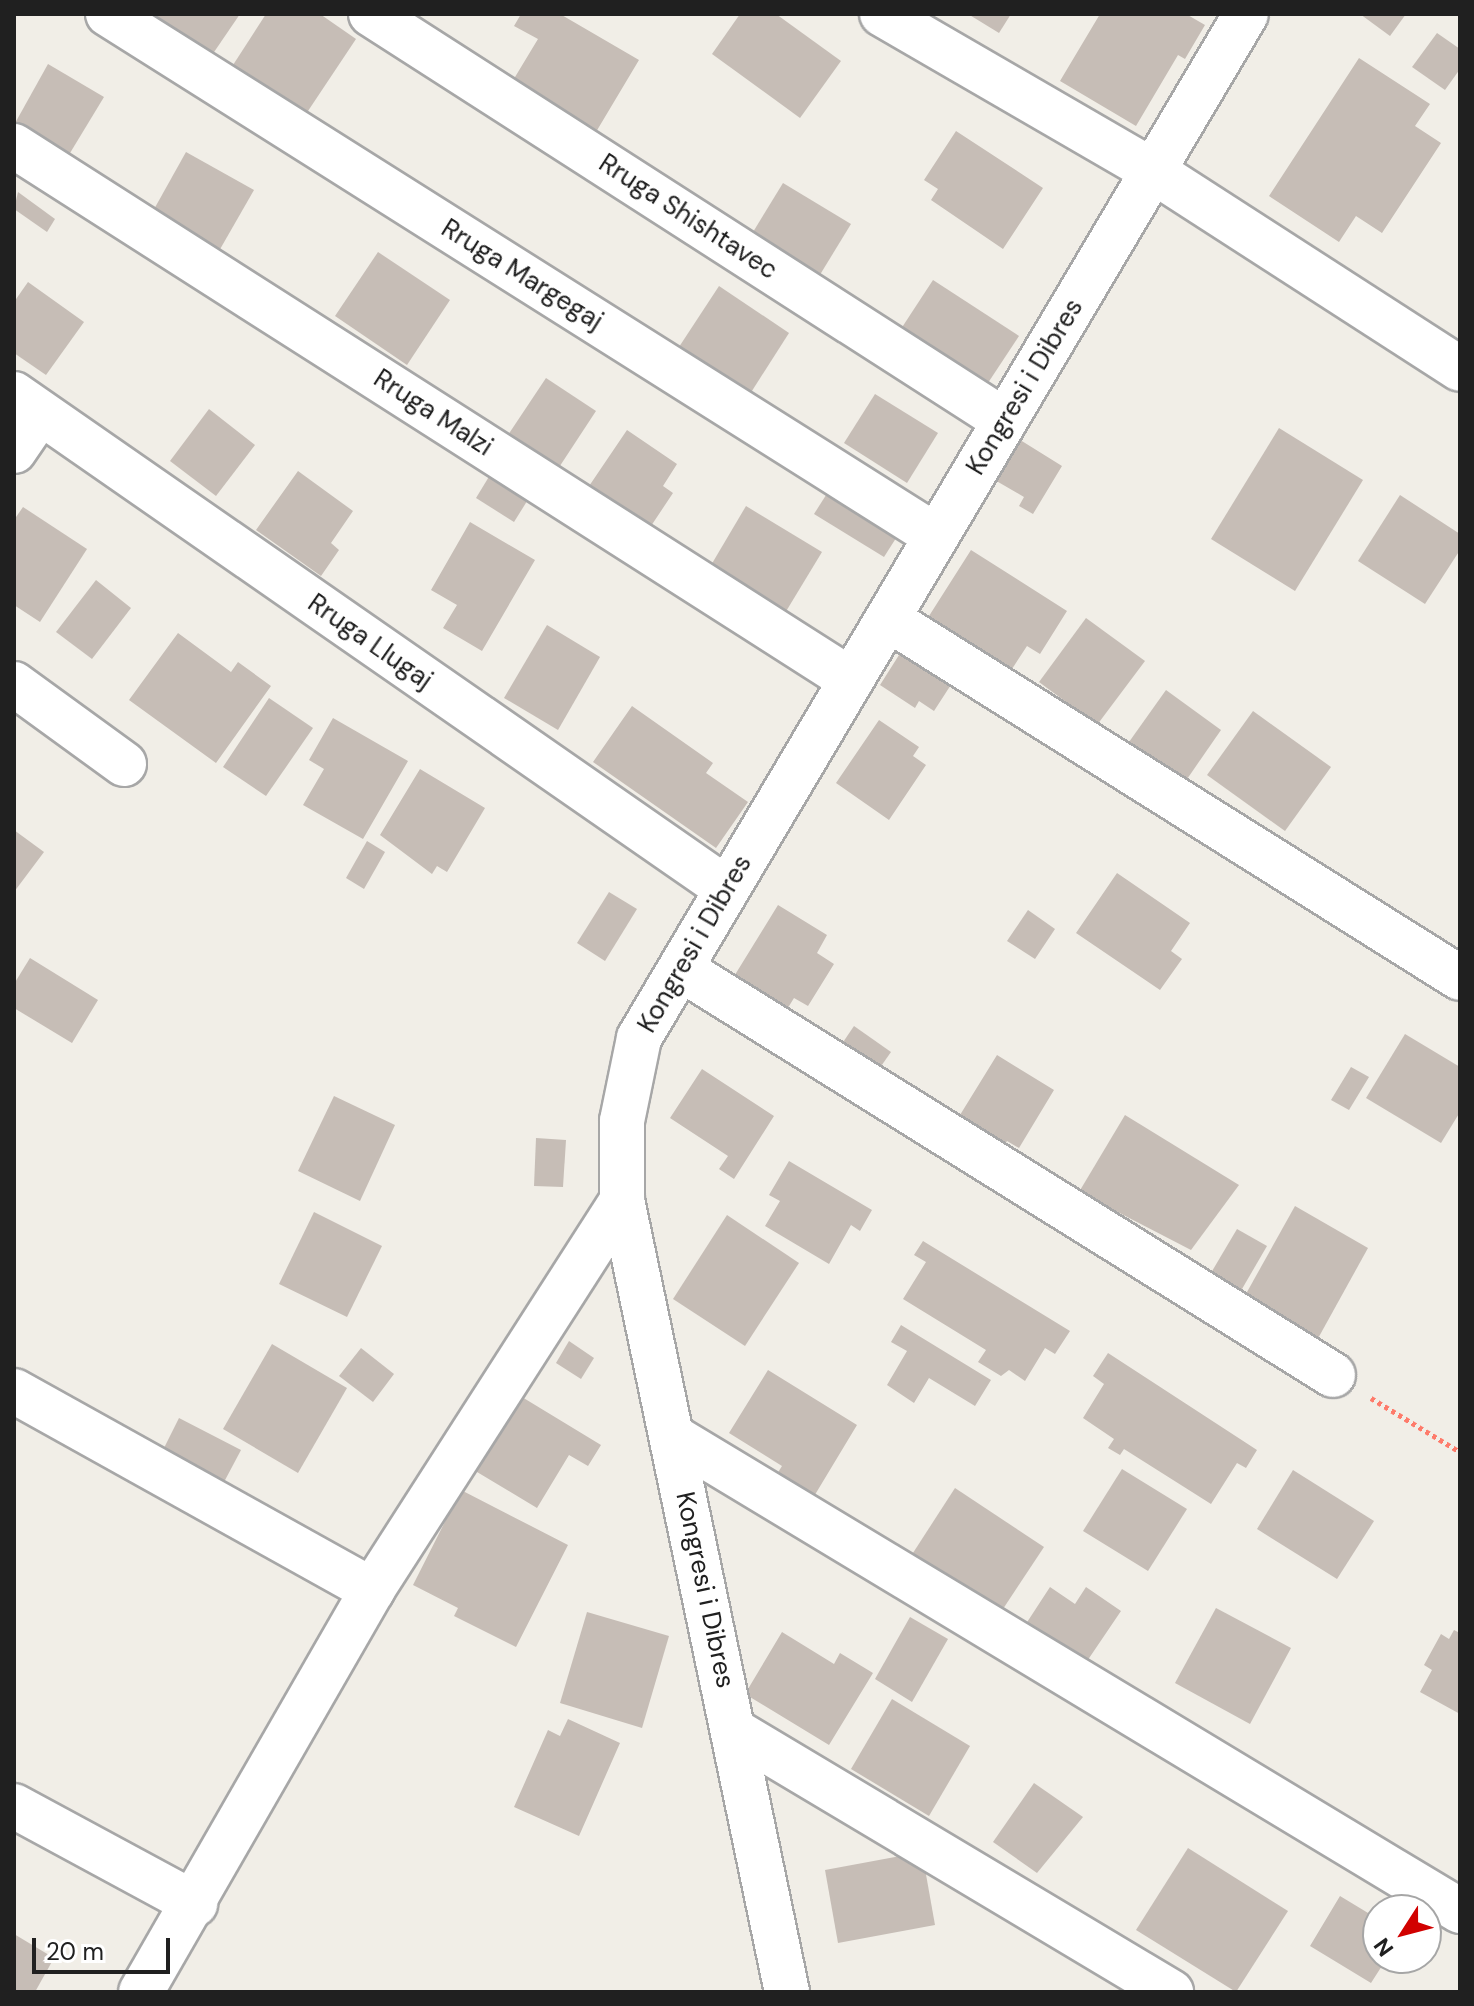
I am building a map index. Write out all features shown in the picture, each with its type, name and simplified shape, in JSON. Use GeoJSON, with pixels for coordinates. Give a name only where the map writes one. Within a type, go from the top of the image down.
{"type":"FeatureCollection","features":[{"type":"Feature","properties":{"kind":"street","name":"Rruga Margegaj"},"geometry":{"type":"LineString","coordinates":[[108,14],[936,536]]}},
{"type":"Feature","properties":{"kind":"street","name":"Rruga Shishtavec"},"geometry":{"type":"LineString","coordinates":[[371,14],[1005,421]]}},
{"type":"Feature","properties":{"kind":"street"},"geometry":{"type":"LineString","coordinates":[[882,14],[1153,171],[1460,369]]}},
{"type":"Feature","properties":{"kind":"street","name":"Kongresi i Dibres"},"geometry":{"type":"LineString","coordinates":[[787,1992],[736,1732],[622,1200],[622,1121],[639,1038],[1153,171],[1233,19]]}},
{"type":"Feature","properties":{"kind":"street","name":"Rruga Malzi"},"geometry":{"type":"LineString","coordinates":[[14,146],[851,680]]}},
{"type":"Feature","properties":{"kind":"street"},"geometry":{"type":"LineString","coordinates":[[14,451],[27,403]]}},
{"type":"Feature","properties":{"kind":"street","name":"Rruga Llugaj"},"geometry":{"type":"LineString","coordinates":[[27,403],[727,889]]}},
{"type":"Feature","properties":{"kind":"street"},"geometry":{"type":"LineString","coordinates":[[888,619],[1460,978]]}},
{"type":"Feature","properties":{"kind":"street"},"geometry":{"type":"LineString","coordinates":[[14,684],[124,764]]}},
{"type":"Feature","properties":{"kind":"street"},"geometry":{"type":"LineString","coordinates":[[681,969],[1333,1375]]}},
{"type":"Feature","properties":{"kind":"street"},"geometry":{"type":"LineString","coordinates":[[141,1992],[195,1904],[372,1590],[622,1200]]}},
{"type":"Feature","properties":{"kind":"street"},"geometry":{"type":"LineString","coordinates":[[14,1391],[372,1590]]}},
{"type":"Feature","properties":{"kind":"street"},"geometry":{"type":"LineString","coordinates":[[672,1436],[1460,1911]]}},
{"type":"Feature","properties":{"kind":"street"},"geometry":{"type":"LineString","coordinates":[[736,1732],[1171,1992]]}},
{"type":"Feature","properties":{"kind":"street"},"geometry":{"type":"LineString","coordinates":[[14,1806],[195,1904]]}},
{"type":"Feature","properties":{"kind":"path"},"geometry":{"type":"LineString","coordinates":[[1333,1375],[1460,1452]]}},
{"type":"Feature","properties":{"kind":"building"},"geometry":{"type":"Polygon","coordinates":[[[153,14],[240,14],[210,58],[153,14]]]}},
{"type":"Feature","properties":{"kind":"building"},"geometry":{"type":"Polygon","coordinates":[[[266,14],[320,14],[356,39],[306,114],[233,65],[266,14]]]}},
{"type":"Feature","properties":{"kind":"building"},"geometry":{"type":"Polygon","coordinates":[[[521,14],[560,14],[639,60],[596,132],[512,82],[538,39],[514,26],[521,14]]]}},
{"type":"Feature","properties":{"kind":"building"},"geometry":{"type":"Polygon","coordinates":[[[740,14],[776,14],[841,61],[800,118],[712,54],[740,14]]]}},
{"type":"Feature","properties":{"kind":"building"},"geometry":{"type":"Polygon","coordinates":[[[968,14],[1011,14],[999,33],[968,14]]]}},
{"type":"Feature","properties":{"kind":"building"},"geometry":{"type":"Polygon","coordinates":[[[1100,14],[1186,14],[1205,25],[1185,59],[1178,55],[1136,126],[1060,81],[1100,14]]]}},
{"type":"Feature","properties":{"kind":"building"},"geometry":{"type":"Polygon","coordinates":[[[1360,14],[1406,14],[1390,36],[1360,14]]]}},
{"type":"Feature","properties":{"kind":"building"},"geometry":{"type":"Polygon","coordinates":[[[1437,33],[1460,49],[1460,69],[1445,90],[1412,67],[1437,33]]]}},
{"type":"Feature","properties":{"kind":"building"},"geometry":{"type":"Polygon","coordinates":[[[1359,58],[1430,104],[1415,126],[1441,143],[1382,233],[1356,216],[1339,242],[1269,196],[1359,58]]]}},
{"type":"Feature","properties":{"kind":"building"},"geometry":{"type":"Polygon","coordinates":[[[48,64],[104,97],[67,158],[14,125],[48,64]]]}},
{"type":"Feature","properties":{"kind":"building"},"geometry":{"type":"Polygon","coordinates":[[[956,131],[1043,188],[1003,249],[931,200],[938,189],[924,180],[956,131]]]}},
{"type":"Feature","properties":{"kind":"building"},"geometry":{"type":"Polygon","coordinates":[[[186,152],[254,190],[215,258],[148,220],[186,152]]]}},
{"type":"Feature","properties":{"kind":"building"},"geometry":{"type":"Polygon","coordinates":[[[783,183],[851,224],[818,278],[750,237],[783,183]]]}},
{"type":"Feature","properties":{"kind":"building"},"geometry":{"type":"Polygon","coordinates":[[[18,192],[55,219],[47,232],[14,209],[18,192]]]}},
{"type":"Feature","properties":{"kind":"building"},"geometry":{"type":"Polygon","coordinates":[[[378,252],[450,300],[407,365],[335,316],[378,252]]]}},
{"type":"Feature","properties":{"kind":"building"},"geometry":{"type":"Polygon","coordinates":[[[933,280],[1019,336],[982,392],[897,335],[933,280]]]}},
{"type":"Feature","properties":{"kind":"building"},"geometry":{"type":"Polygon","coordinates":[[[28,282],[84,322],[46,375],[14,353],[14,302],[28,282]]]}},
{"type":"Feature","properties":{"kind":"building"},"geometry":{"type":"Polygon","coordinates":[[[719,286],[789,333],[750,394],[679,347],[719,286]]]}},
{"type":"Feature","properties":{"kind":"building"},"geometry":{"type":"Polygon","coordinates":[[[546,378],[596,411],[552,478],[502,444],[546,378]]]}},
{"type":"Feature","properties":{"kind":"building"},"geometry":{"type":"Polygon","coordinates":[[[875,394],[938,433],[907,483],[844,443],[875,394]]]}},
{"type":"Feature","properties":{"kind":"building"},"geometry":{"type":"Polygon","coordinates":[[[209,409],[255,445],[216,496],[170,461],[209,409]]]}},
{"type":"Feature","properties":{"kind":"building"},"geometry":{"type":"Polygon","coordinates":[[[1279,428],[1363,480],[1295,591],[1211,539],[1279,428]]]}},
{"type":"Feature","properties":{"kind":"building"},"geometry":{"type":"Polygon","coordinates":[[[627,430],[677,464],[663,486],[673,493],[651,526],[645,521],[637,532],[583,495],[627,430]]]}},
{"type":"Feature","properties":{"kind":"building"},"geometry":{"type":"Polygon","coordinates":[[[1017,438],[1062,466],[1033,514],[1019,506],[1024,497],[993,479],[1017,438]]]}},
{"type":"Feature","properties":{"kind":"building"},"geometry":{"type":"Polygon","coordinates":[[[298,471],[353,511],[331,543],[339,550],[321,576],[256,530],[298,471]]]}},
{"type":"Feature","properties":{"kind":"building"},"geometry":{"type":"Polygon","coordinates":[[[490,475],[529,498],[514,522],[476,498],[490,475]]]}},
{"type":"Feature","properties":{"kind":"building"},"geometry":{"type":"Polygon","coordinates":[[[835,481],[905,524],[884,557],[814,514],[835,481]]]}},
{"type":"Feature","properties":{"kind":"building"},"geometry":{"type":"Polygon","coordinates":[[[1400,495],[1460,534],[1460,550],[1425,604],[1358,561],[1400,495]]]}},
{"type":"Feature","properties":{"kind":"building"},"geometry":{"type":"Polygon","coordinates":[[[746,506],[822,552],[782,618],[707,572],[746,506]]]}},
{"type":"Feature","properties":{"kind":"building"},"geometry":{"type":"Polygon","coordinates":[[[23,507],[87,549],[40,622],[14,605],[14,520],[23,507]]]}},
{"type":"Feature","properties":{"kind":"building"},"geometry":{"type":"Polygon","coordinates":[[[470,522],[535,560],[482,651],[443,628],[457,605],[431,590],[470,522]]]}},
{"type":"Feature","properties":{"kind":"building"},"geometry":{"type":"Polygon","coordinates":[[[971,550],[1067,611],[1040,654],[1027,646],[1012,669],[929,616],[971,550]]]}},
{"type":"Feature","properties":{"kind":"building"},"geometry":{"type":"Polygon","coordinates":[[[96,580],[131,608],[92,659],[56,632],[96,580]]]}},
{"type":"Feature","properties":{"kind":"building"},"geometry":{"type":"Polygon","coordinates":[[[1086,618],[1145,661],[1097,725],[1039,682],[1086,618]]]}},
{"type":"Feature","properties":{"kind":"building"},"geometry":{"type":"Polygon","coordinates":[[[547,625],[600,657],[558,730],[504,698],[547,625]]]}},
{"type":"Feature","properties":{"kind":"building"},"geometry":{"type":"Polygon","coordinates":[[[178,633],[231,672],[238,662],[271,686],[216,763],[129,700],[178,633]]]}},
{"type":"Feature","properties":{"kind":"building"},"geometry":{"type":"Polygon","coordinates":[[[906,644],[956,677],[934,711],[919,701],[915,708],[880,685],[906,644]]]}},
{"type":"Feature","properties":{"kind":"building"},"geometry":{"type":"Polygon","coordinates":[[[1166,690],[1221,730],[1185,782],[1129,742],[1166,690]]]}},
{"type":"Feature","properties":{"kind":"building"},"geometry":{"type":"Polygon","coordinates":[[[269,698],[313,728],[266,796],[223,767],[269,698]]]}},
{"type":"Feature","properties":{"kind":"building"},"geometry":{"type":"Polygon","coordinates":[[[632,706],[713,763],[706,773],[748,802],[716,848],[593,762],[632,706]]]}},
{"type":"Feature","properties":{"kind":"building"},"geometry":{"type":"Polygon","coordinates":[[[1253,711],[1331,767],[1285,831],[1207,775],[1253,711]]]}},
{"type":"Feature","properties":{"kind":"building"},"geometry":{"type":"Polygon","coordinates":[[[333,718],[408,761],[363,839],[303,805],[324,769],[309,760],[333,718]]]}},
{"type":"Feature","properties":{"kind":"building"},"geometry":{"type":"Polygon","coordinates":[[[879,720],[919,747],[913,756],[926,765],[889,820],[836,783],[879,720]]]}},
{"type":"Feature","properties":{"kind":"building"},"geometry":{"type":"Polygon","coordinates":[[[420,769],[485,808],[447,872],[437,866],[432,874],[380,835],[420,769]]]}},
{"type":"Feature","properties":{"kind":"building"},"geometry":{"type":"Polygon","coordinates":[[[14,830],[44,852],[14,892],[14,830]]]}},
{"type":"Feature","properties":{"kind":"building"},"geometry":{"type":"Polygon","coordinates":[[[367,841],[385,852],[364,889],[346,878],[367,841]]]}},
{"type":"Feature","properties":{"kind":"building"},"geometry":{"type":"Polygon","coordinates":[[[1117,873],[1190,923],[1171,951],[1182,959],[1160,990],[1076,933],[1117,873]]]}},
{"type":"Feature","properties":{"kind":"building"},"geometry":{"type":"Polygon","coordinates":[[[609,892],[637,909],[605,961],[577,943],[609,892]]]}},
{"type":"Feature","properties":{"kind":"building"},"geometry":{"type":"Polygon","coordinates":[[[778,905],[827,935],[817,953],[834,964],[808,1006],[794,998],[786,1011],[733,978],[778,905]]]}},
{"type":"Feature","properties":{"kind":"building"},"geometry":{"type":"Polygon","coordinates":[[[1028,910],[1055,929],[1035,959],[1007,941],[1028,910]]]}},
{"type":"Feature","properties":{"kind":"building"},"geometry":{"type":"Polygon","coordinates":[[[30,958],[98,1000],[72,1043],[14,1008],[14,984],[30,958]]]}},
{"type":"Feature","properties":{"kind":"building"},"geometry":{"type":"Polygon","coordinates":[[[854,1026],[891,1052],[872,1079],[835,1054],[854,1026]]]}},
{"type":"Feature","properties":{"kind":"building"},"geometry":{"type":"Polygon","coordinates":[[[1405,1034],[1460,1067],[1460,1112],[1441,1143],[1366,1098],[1405,1034]]]}},
{"type":"Feature","properties":{"kind":"building"},"geometry":{"type":"Polygon","coordinates":[[[997,1055],[1054,1090],[1019,1148],[1007,1141],[999,1156],[968,1137],[976,1125],[960,1115],[997,1055]]]}},
{"type":"Feature","properties":{"kind":"building"},"geometry":{"type":"Polygon","coordinates":[[[1351,1067],[1369,1077],[1349,1110],[1331,1100],[1351,1067]]]}},
{"type":"Feature","properties":{"kind":"building"},"geometry":{"type":"Polygon","coordinates":[[[702,1069],[774,1116],[734,1179],[719,1169],[728,1156],[670,1118],[702,1069]]]}},
{"type":"Feature","properties":{"kind":"building"},"geometry":{"type":"Polygon","coordinates":[[[334,1096],[395,1125],[360,1201],[298,1171],[334,1096]]]}},
{"type":"Feature","properties":{"kind":"building"},"geometry":{"type":"Polygon","coordinates":[[[1125,1115],[1239,1185],[1191,1250],[1079,1192],[1125,1115]]]}},
{"type":"Feature","properties":{"kind":"building"},"geometry":{"type":"Polygon","coordinates":[[[536,1138],[566,1140],[563,1187],[534,1186],[536,1138]]]}},
{"type":"Feature","properties":{"kind":"building"},"geometry":{"type":"Polygon","coordinates":[[[789,1161],[872,1210],[860,1231],[851,1225],[829,1264],[765,1226],[780,1201],[769,1195],[789,1161]]]}},
{"type":"Feature","properties":{"kind":"building"},"geometry":{"type":"Polygon","coordinates":[[[1295,1206],[1368,1248],[1316,1342],[1242,1301],[1295,1206]]]}},
{"type":"Feature","properties":{"kind":"building"},"geometry":{"type":"Polygon","coordinates":[[[314,1212],[382,1246],[347,1317],[279,1284],[314,1212]]]}},
{"type":"Feature","properties":{"kind":"building"},"geometry":{"type":"Polygon","coordinates":[[[727,1215],[799,1263],[745,1346],[673,1299],[727,1215]]]}},
{"type":"Feature","properties":{"kind":"building"},"geometry":{"type":"Polygon","coordinates":[[[1237,1229],[1267,1246],[1235,1301],[1205,1283],[1237,1229]]]}},
{"type":"Feature","properties":{"kind":"building"},"geometry":{"type":"Polygon","coordinates":[[[923,1241],[1070,1331],[1055,1354],[1045,1348],[1025,1381],[1009,1370],[1001,1376],[978,1362],[986,1350],[903,1299],[926,1262],[914,1255],[923,1241]]]}},
{"type":"Feature","properties":{"kind":"building"},"geometry":{"type":"Polygon","coordinates":[[[901,1325],[991,1380],[975,1406],[929,1378],[914,1403],[887,1385],[907,1351],[891,1342],[901,1325]]]}},
{"type":"Feature","properties":{"kind":"building"},"geometry":{"type":"Polygon","coordinates":[[[569,1341],[594,1358],[581,1379],[556,1363],[569,1341]]]}},
{"type":"Feature","properties":{"kind":"building"},"geometry":{"type":"Polygon","coordinates":[[[272,1344],[347,1388],[298,1473],[223,1429],[272,1344]]]}},
{"type":"Feature","properties":{"kind":"building"},"geometry":{"type":"Polygon","coordinates":[[[361,1348],[394,1374],[373,1402],[339,1376],[361,1348]]]}},
{"type":"Feature","properties":{"kind":"building"},"geometry":{"type":"Polygon","coordinates":[[[1108,1353],[1257,1450],[1246,1468],[1237,1463],[1211,1504],[1124,1449],[1120,1455],[1108,1448],[1114,1439],[1083,1418],[1104,1384],[1093,1376],[1108,1353]]]}},
{"type":"Feature","properties":{"kind":"building"},"geometry":{"type":"Polygon","coordinates":[[[768,1370],[857,1425],[813,1498],[777,1474],[782,1466],[729,1433],[768,1370]]]}},
{"type":"Feature","properties":{"kind":"building"},"geometry":{"type":"Polygon","coordinates":[[[517,1394],[601,1445],[588,1466],[569,1455],[537,1508],[472,1469],[517,1394]]]}},
{"type":"Feature","properties":{"kind":"building"},"geometry":{"type":"Polygon","coordinates":[[[179,1418],[241,1450],[224,1482],[163,1450],[179,1418]]]}},
{"type":"Feature","properties":{"kind":"building"},"geometry":{"type":"Polygon","coordinates":[[[1122,1469],[1187,1509],[1148,1571],[1083,1531],[1122,1469]]]}},
{"type":"Feature","properties":{"kind":"building"},"geometry":{"type":"Polygon","coordinates":[[[1293,1470],[1374,1521],[1337,1579],[1257,1529],[1293,1470]]]}},
{"type":"Feature","properties":{"kind":"building"},"geometry":{"type":"Polygon","coordinates":[[[955,1488],[1044,1547],[999,1615],[911,1556],[955,1488]]]}},
{"type":"Feature","properties":{"kind":"building"},"geometry":{"type":"Polygon","coordinates":[[[461,1490],[568,1545],[516,1647],[454,1616],[458,1608],[413,1585],[461,1490]]]}},
{"type":"Feature","properties":{"kind":"building"},"geometry":{"type":"Polygon","coordinates":[[[1050,1587],[1075,1604],[1086,1587],[1121,1611],[1079,1673],[1020,1633],[1050,1587]]]}},
{"type":"Feature","properties":{"kind":"building"},"geometry":{"type":"Polygon","coordinates":[[[1216,1608],[1291,1648],[1250,1724],[1175,1683],[1216,1608]]]}},
{"type":"Feature","properties":{"kind":"building"},"geometry":{"type":"Polygon","coordinates":[[[587,1612],[669,1636],[642,1728],[560,1703],[587,1612]]]}},
{"type":"Feature","properties":{"kind":"building"},"geometry":{"type":"Polygon","coordinates":[[[910,1617],[948,1639],[912,1702],[875,1679],[910,1617]]]}},
{"type":"Feature","properties":{"kind":"building"},"geometry":{"type":"Polygon","coordinates":[[[1454,1630],[1460,1633],[1460,1714],[1420,1692],[1432,1670],[1424,1665],[1441,1634],[1449,1639],[1454,1630]]]}},
{"type":"Feature","properties":{"kind":"building"},"geometry":{"type":"Polygon","coordinates":[[[782,1632],[834,1664],[840,1653],[873,1673],[829,1745],[745,1694],[782,1632]]]}},
{"type":"Feature","properties":{"kind":"building"},"geometry":{"type":"Polygon","coordinates":[[[892,1699],[970,1746],[929,1816],[851,1769],[892,1699]]]}},
{"type":"Feature","properties":{"kind":"building"},"geometry":{"type":"Polygon","coordinates":[[[568,1719],[620,1743],[579,1836],[514,1807],[548,1730],[560,1736],[568,1719]]]}},
{"type":"Feature","properties":{"kind":"building"},"geometry":{"type":"Polygon","coordinates":[[[1034,1783],[1083,1817],[1037,1873],[993,1842],[1034,1783]]]}},
{"type":"Feature","properties":{"kind":"building"},"geometry":{"type":"Polygon","coordinates":[[[1188,1848],[1288,1911],[1236,1992],[1136,1930],[1188,1848]]]}},
{"type":"Feature","properties":{"kind":"building"},"geometry":{"type":"Polygon","coordinates":[[[922,1852],[935,1925],[838,1943],[825,1870],[922,1852]]]}},
{"type":"Feature","properties":{"kind":"building"},"geometry":{"type":"Polygon","coordinates":[[[1340,1896],[1362,1909],[1362,1974],[1377,1974],[1371,1983],[1310,1946],[1340,1896]]]}},
{"type":"Feature","properties":{"kind":"building"},"geometry":{"type":"Polygon","coordinates":[[[14,1934],[54,1958],[35,1992],[14,1992],[14,1934]]]}}]}
